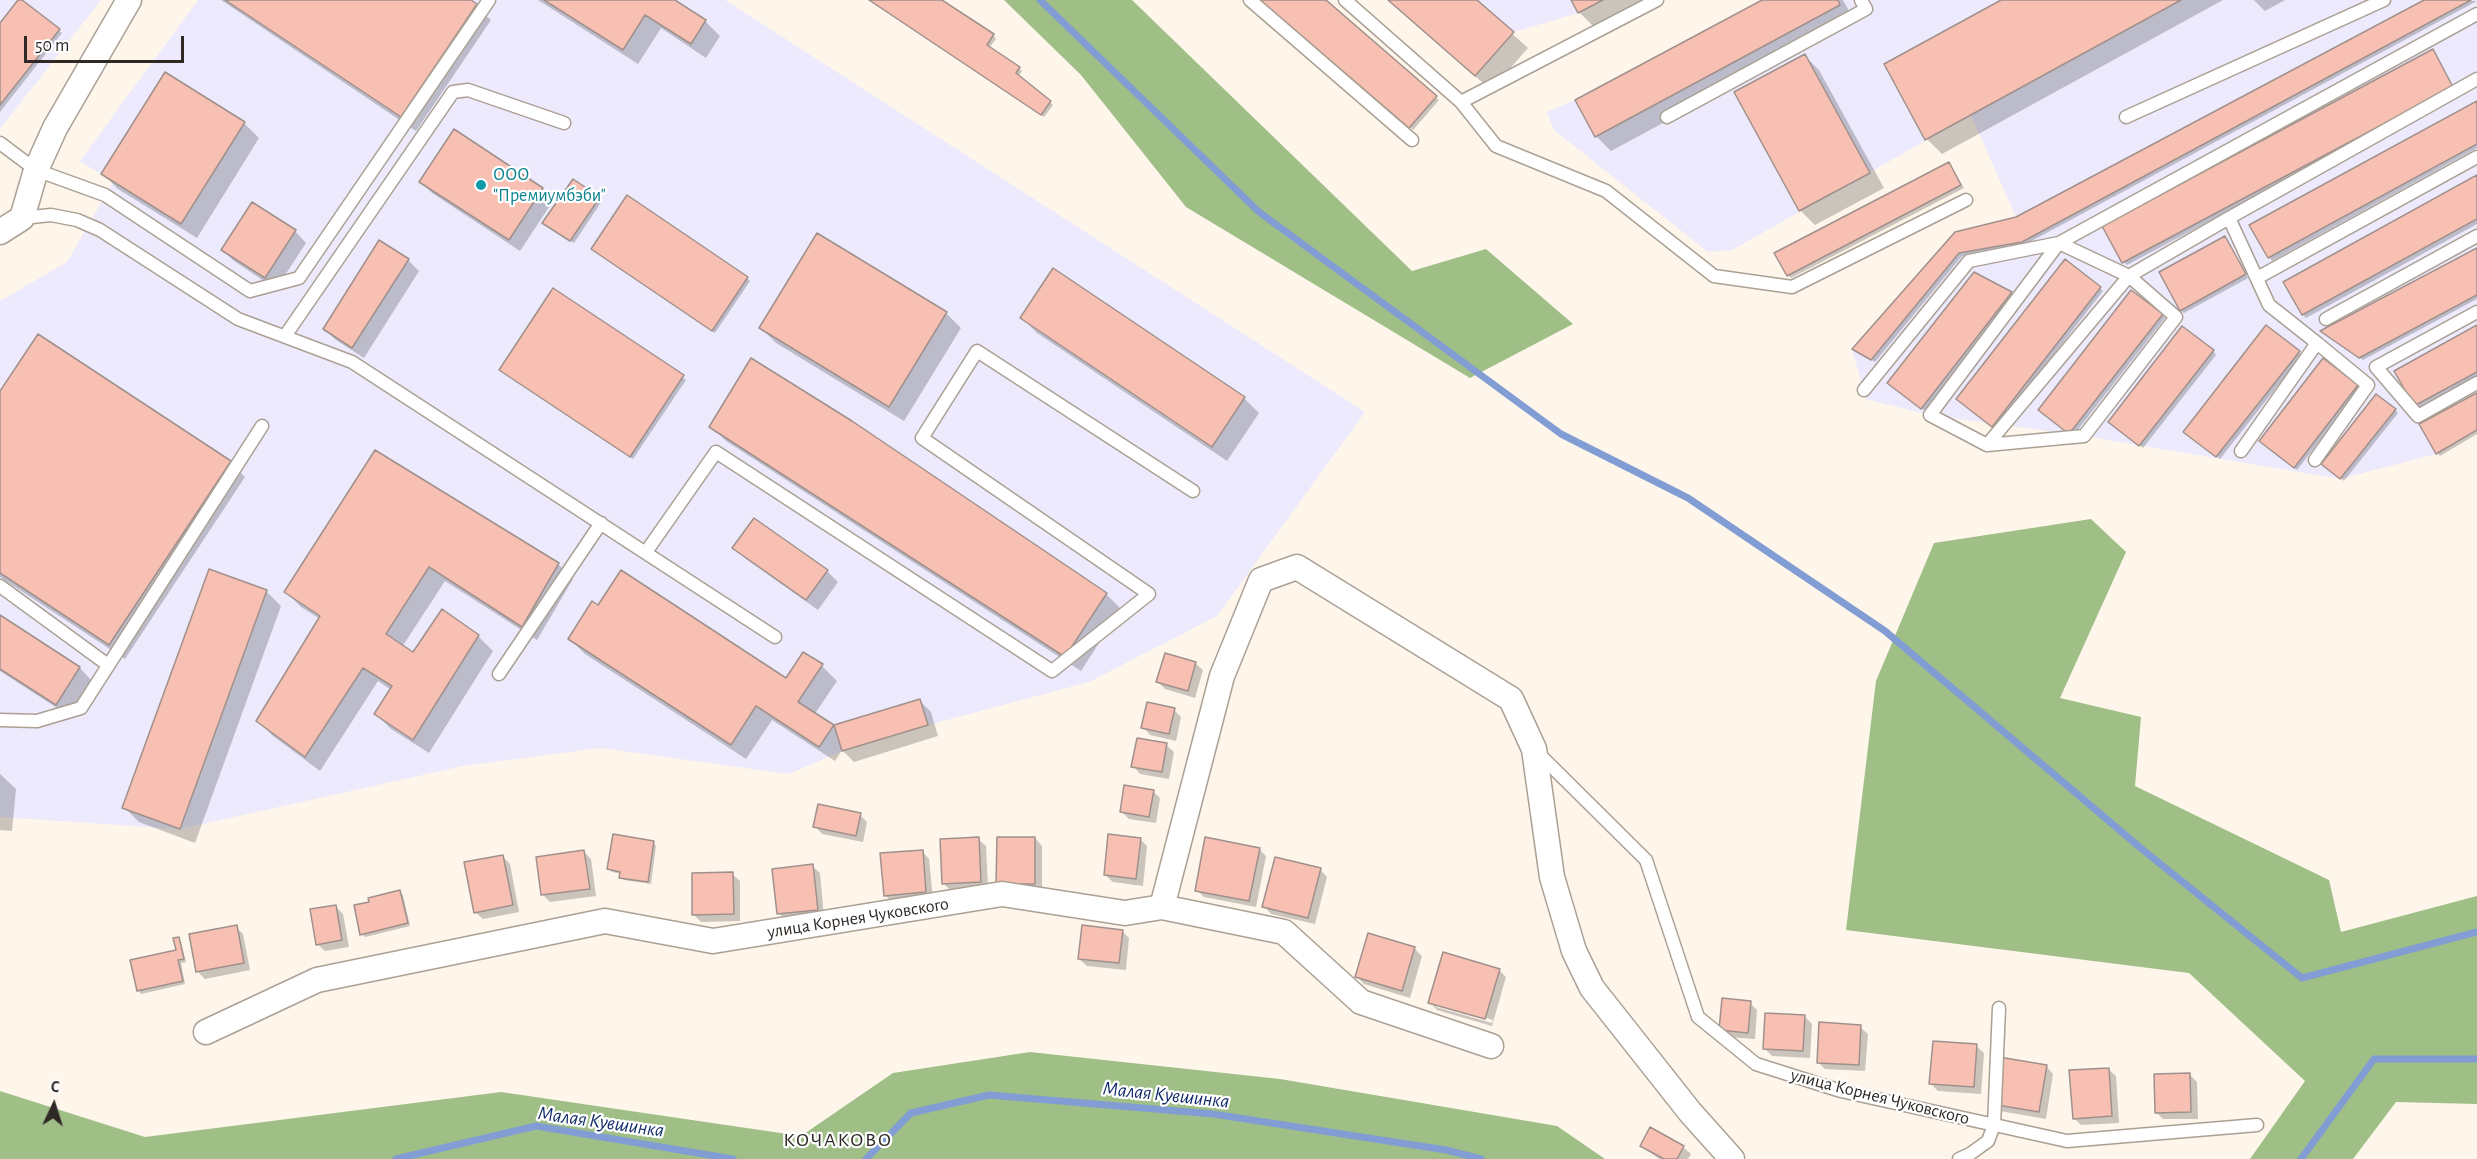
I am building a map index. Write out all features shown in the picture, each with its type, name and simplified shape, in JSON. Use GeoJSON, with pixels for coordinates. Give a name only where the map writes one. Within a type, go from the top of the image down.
{"type":"FeatureCollection","features":[{"type":"Feature","properties":{"kind":"street"},"geometry":{"type":"LineString","coordinates":[[0,232],[22,218],[36,170],[55,128],[129,0]]}},
{"type":"Feature","properties":{"kind":"street"},"geometry":{"type":"LineString","coordinates":[[1162,907],[1222,676],[1262,580],[1297,567],[1511,699],[1534,749],[1552,877],[1574,951],[1592,988],[1690,1112],[1732,1159]]}},
{"type":"Feature","properties":{"kind":"street","name":"улица Корнея Чуковского"},"geometry":{"type":"LineString","coordinates":[[206,1032],[317,980],[605,921],[713,941],[1002,894],[1125,913],[1162,907],[1284,932],[1361,1002],[1491,1046]]}},
{"type":"Feature","properties":{"kind":"lane"},"geometry":{"type":"LineString","coordinates":[[0,143],[36,170],[105,195],[250,291],[298,278],[489,0]]}},
{"type":"Feature","properties":{"kind":"lane"},"geometry":{"type":"LineString","coordinates":[[1250,0],[1413,140]]}},
{"type":"Feature","properties":{"kind":"lane"},"geometry":{"type":"LineString","coordinates":[[1346,0],[1461,102],[1496,146],[1606,190],[1714,276],[1792,287],[1966,200]]}},
{"type":"Feature","properties":{"kind":"lane"},"geometry":{"type":"LineString","coordinates":[[1461,102],[1658,0]]}},
{"type":"Feature","properties":{"kind":"lane"},"geometry":{"type":"LineString","coordinates":[[1668,117],[1866,9],[1861,0]]}},
{"type":"Feature","properties":{"kind":"lane"},"geometry":{"type":"LineString","coordinates":[[2126,117],[2384,0]]}},
{"type":"Feature","properties":{"kind":"lane"},"geometry":{"type":"LineString","coordinates":[[1864,390],[1969,261],[2059,243],[2475,19]]}},
{"type":"Feature","properties":{"kind":"lane"},"geometry":{"type":"LineString","coordinates":[[1987,445],[2129,276],[2477,80]]}},
{"type":"Feature","properties":{"kind":"lane"},"geometry":{"type":"LineString","coordinates":[[285,336],[453,92],[468,90],[564,123]]}},
{"type":"Feature","properties":{"kind":"lane"},"geometry":{"type":"LineString","coordinates":[[2257,279],[2477,157]]}},
{"type":"Feature","properties":{"kind":"lane"},"geometry":{"type":"LineString","coordinates":[[22,218],[51,215],[85,223],[100,230],[238,319],[352,362],[775,637]]}},
{"type":"Feature","properties":{"kind":"lane"},"geometry":{"type":"LineString","coordinates":[[2229,218],[2269,304],[2368,385],[2315,460]]}},
{"type":"Feature","properties":{"kind":"lane"},"geometry":{"type":"LineString","coordinates":[[2326,319],[2477,236]]}},
{"type":"Feature","properties":{"kind":"lane"},"geometry":{"type":"LineString","coordinates":[[2059,243],[2129,276],[2176,317],[2084,436],[1987,445],[1930,415],[2059,243]]}},
{"type":"Feature","properties":{"kind":"lane"},"geometry":{"type":"LineString","coordinates":[[2477,312],[2376,367],[2418,416],[2477,383]]}},
{"type":"Feature","properties":{"kind":"lane"},"geometry":{"type":"LineString","coordinates":[[2241,450],[2317,343]]}},
{"type":"Feature","properties":{"kind":"lane"},"geometry":{"type":"LineString","coordinates":[[646,552],[716,452],[1052,671],[1149,594],[922,438],[977,351],[1193,491]]}},
{"type":"Feature","properties":{"kind":"lane"},"geometry":{"type":"LineString","coordinates":[[0,720],[37,721],[81,708],[262,426]]}},
{"type":"Feature","properties":{"kind":"lane"},"geometry":{"type":"LineString","coordinates":[[498,674],[601,523]]}},
{"type":"Feature","properties":{"kind":"lane"},"geometry":{"type":"LineString","coordinates":[[0,586],[108,665]]}},
{"type":"Feature","properties":{"kind":"lane","name":"улица Корнея Чуковского"},"geometry":{"type":"LineString","coordinates":[[1534,749],[1646,860],[1698,1017],[1756,1064],[1841,1091],[2067,1141],[2257,1125]]}},
{"type":"Feature","properties":{"kind":"lane"},"geometry":{"type":"LineString","coordinates":[[1959,1159],[1988,1141],[1994,1125],[1999,1008]]}},
{"type":"Feature","properties":{"kind":"shaded area"},"geometry":{"type":"Polygon","coordinates":[[[0,0],[101,0],[0,129],[0,0]]]}},
{"type":"Feature","properties":{"kind":"shaded area"},"geometry":{"type":"Polygon","coordinates":[[[198,0],[725,0],[1365,412],[1217,616],[1089,682],[928,725],[842,751],[789,774],[600,748],[463,766],[180,829],[0,817],[0,301],[67,262],[113,182],[80,161],[198,0]]]}},
{"type":"Feature","properties":{"kind":"shaded area"},"geometry":{"type":"Polygon","coordinates":[[[1388,0],[1603,0],[1578,13],[1514,32],[1475,76],[1388,0]]]}},
{"type":"Feature","properties":{"kind":"shaded area"},"geometry":{"type":"Polygon","coordinates":[[[1762,0],[2477,0],[2477,430],[2436,454],[2340,479],[2084,436],[1930,415],[1866,399],[1852,349],[1955,232],[2016,217],[1971,115],[1732,250],[1708,252],[1554,130],[1547,112],[1575,100],[1762,0]]]}},
{"type":"Feature","properties":{"kind":"green space"},"geometry":{"type":"Polygon","coordinates":[[[1004,0],[1132,0],[1412,271],[1486,249],[1573,324],[1470,378],[1186,207],[1081,75],[1004,0]]]}},
{"type":"Feature","properties":{"kind":"green space"},"geometry":{"type":"Polygon","coordinates":[[[2091,519],[2126,552],[2060,698],[2141,717],[2135,786],[2329,880],[2341,932],[2477,896],[2477,1104],[2396,1102],[2353,1159],[2250,1159],[2305,1081],[2189,973],[1846,930],[1876,681],[1934,543],[2091,519]]]}},
{"type":"Feature","properties":{"kind":"green space"},"geometry":{"type":"Polygon","coordinates":[[[1030,1052],[1280,1079],[1557,1126],[1605,1159],[0,1159],[0,1091],[145,1137],[501,1092],[801,1136],[893,1073],[1030,1052]]]}},
{"type":"Feature","properties":{"kind":"building"},"geometry":{"type":"Polygon","coordinates":[[[18,0],[22,0],[60,29],[0,105],[0,23],[18,0]]]}},
{"type":"Feature","properties":{"kind":"building"},"geometry":{"type":"Polygon","coordinates":[[[225,0],[471,0],[477,4],[401,117],[225,0]]]}},
{"type":"Feature","properties":{"kind":"building"},"geometry":{"type":"Polygon","coordinates":[[[544,0],[675,0],[706,20],[691,44],[645,15],[623,50],[544,0]]]}},
{"type":"Feature","properties":{"kind":"building"},"geometry":{"type":"Polygon","coordinates":[[[869,0],[942,0],[994,34],[987,45],[1020,67],[1016,73],[1051,101],[1041,115],[869,0]]]}},
{"type":"Feature","properties":{"kind":"building"},"geometry":{"type":"Polygon","coordinates":[[[1260,0],[1326,0],[1437,96],[1409,128],[1260,0]]]}},
{"type":"Feature","properties":{"kind":"building"},"geometry":{"type":"Polygon","coordinates":[[[1388,0],[1477,0],[1514,32],[1475,76],[1388,0]]]}},
{"type":"Feature","properties":{"kind":"building"},"geometry":{"type":"Polygon","coordinates":[[[1571,0],[1603,0],[1578,13],[1571,0]]]}},
{"type":"Feature","properties":{"kind":"building"},"geometry":{"type":"Polygon","coordinates":[[[1762,0],[1838,0],[1840,5],[1595,137],[1575,100],[1762,0]]]}},
{"type":"Feature","properties":{"kind":"building"},"geometry":{"type":"Polygon","coordinates":[[[2001,0],[2181,0],[1925,140],[1884,64],[2001,0]]]}},
{"type":"Feature","properties":{"kind":"building"},"geometry":{"type":"Polygon","coordinates":[[[2424,0],[2471,0],[2022,242],[1959,253],[1871,360],[1852,349],[1955,232],[2016,217],[2424,0]]]}},
{"type":"Feature","properties":{"kind":"building"},"geometry":{"type":"Polygon","coordinates":[[[2433,49],[2453,87],[2122,263],[2102,226],[2433,49]]]}},
{"type":"Feature","properties":{"kind":"building"},"geometry":{"type":"Polygon","coordinates":[[[1805,54],[1870,173],[1799,211],[1734,92],[1805,54]]]}},
{"type":"Feature","properties":{"kind":"building"},"geometry":{"type":"Polygon","coordinates":[[[165,72],[245,122],[181,224],[101,174],[165,72]]]}},
{"type":"Feature","properties":{"kind":"building"},"geometry":{"type":"Polygon","coordinates":[[[2477,101],[2477,144],[2268,258],[2249,225],[2477,101]]]}},
{"type":"Feature","properties":{"kind":"building","name":"ООО \"Премиумбэби\""},"geometry":{"type":"Polygon","coordinates":[[[454,129],[543,188],[509,240],[419,182],[454,129]]]}},
{"type":"Feature","properties":{"kind":"building"},"geometry":{"type":"Polygon","coordinates":[[[1949,162],[1961,185],[1787,276],[1774,253],[1949,162]]]}},
{"type":"Feature","properties":{"kind":"building"},"geometry":{"type":"Polygon","coordinates":[[[2477,175],[2477,219],[2302,315],[2283,282],[2477,175]]]}},
{"type":"Feature","properties":{"kind":"building"},"geometry":{"type":"Polygon","coordinates":[[[573,179],[600,197],[570,241],[542,223],[573,179]]]}},
{"type":"Feature","properties":{"kind":"building"},"geometry":{"type":"Polygon","coordinates":[[[627,195],[748,277],[712,331],[591,249],[627,195]]]}},
{"type":"Feature","properties":{"kind":"building"},"geometry":{"type":"Polygon","coordinates":[[[252,202],[296,230],[265,278],[221,250],[252,202]]]}},
{"type":"Feature","properties":{"kind":"building"},"geometry":{"type":"Polygon","coordinates":[[[817,233],[947,312],[889,407],[759,328],[817,233]]]}},
{"type":"Feature","properties":{"kind":"building"},"geometry":{"type":"Polygon","coordinates":[[[2225,236],[2246,274],[2180,311],[2159,272],[2225,236]]]}},
{"type":"Feature","properties":{"kind":"building"},"geometry":{"type":"Polygon","coordinates":[[[379,240],[409,259],[352,348],[323,329],[379,240]]]}},
{"type":"Feature","properties":{"kind":"building"},"geometry":{"type":"Polygon","coordinates":[[[2477,248],[2477,295],[2359,358],[2320,331],[2477,248]]]}},
{"type":"Feature","properties":{"kind":"building"},"geometry":{"type":"Polygon","coordinates":[[[2065,259],[2101,287],[1992,427],[1956,399],[2065,259]]]}},
{"type":"Feature","properties":{"kind":"building"},"geometry":{"type":"Polygon","coordinates":[[[1053,268],[1245,397],[1212,447],[1020,318],[1053,268]]]}},
{"type":"Feature","properties":{"kind":"building"},"geometry":{"type":"Polygon","coordinates":[[[1974,272],[2012,292],[1921,409],[1887,383],[1974,272]]]}},
{"type":"Feature","properties":{"kind":"building"},"geometry":{"type":"Polygon","coordinates":[[[553,288],[684,375],[630,457],[499,370],[553,288]]]}},
{"type":"Feature","properties":{"kind":"building"},"geometry":{"type":"Polygon","coordinates":[[[2131,290],[2163,314],[2069,434],[2038,410],[2131,290]]]}},
{"type":"Feature","properties":{"kind":"building"},"geometry":{"type":"Polygon","coordinates":[[[2266,325],[2300,351],[2216,457],[2183,432],[2266,325]]]}},
{"type":"Feature","properties":{"kind":"building"},"geometry":{"type":"Polygon","coordinates":[[[2477,325],[2477,372],[2414,406],[2394,371],[2477,325]]]}},
{"type":"Feature","properties":{"kind":"building"},"geometry":{"type":"Polygon","coordinates":[[[2182,326],[2214,350],[2139,446],[2108,422],[2182,326]]]}},
{"type":"Feature","properties":{"kind":"building"},"geometry":{"type":"Polygon","coordinates":[[[38,334],[231,461],[109,645],[0,573],[0,391],[38,334]]]}},
{"type":"Feature","properties":{"kind":"building"},"geometry":{"type":"Polygon","coordinates":[[[751,358],[852,421],[1107,593],[1065,657],[709,427],[751,358]]]}},
{"type":"Feature","properties":{"kind":"building"},"geometry":{"type":"Polygon","coordinates":[[[2323,358],[2358,385],[2294,468],[2259,441],[2323,358]]]}},
{"type":"Feature","properties":{"kind":"building"},"geometry":{"type":"Polygon","coordinates":[[[2477,393],[2477,430],[2436,454],[2419,424],[2477,393]]]}},
{"type":"Feature","properties":{"kind":"building"},"geometry":{"type":"Polygon","coordinates":[[[2376,394],[2396,409],[2340,479],[2321,464],[2376,394]]]}},
{"type":"Feature","properties":{"kind":"building"},"geometry":{"type":"Polygon","coordinates":[[[375,450],[559,563],[522,627],[429,567],[386,634],[413,652],[442,609],[479,635],[413,740],[374,714],[392,686],[363,668],[305,757],[256,721],[320,616],[284,592],[375,450]]]}},
{"type":"Feature","properties":{"kind":"building"},"geometry":{"type":"Polygon","coordinates":[[[754,518],[828,570],[806,600],[732,548],[754,518]]]}},
{"type":"Feature","properties":{"kind":"building"},"geometry":{"type":"Polygon","coordinates":[[[209,569],[267,590],[180,829],[122,808],[209,569]]]}},
{"type":"Feature","properties":{"kind":"building"},"geometry":{"type":"Polygon","coordinates":[[[621,570],[786,678],[803,652],[823,664],[798,702],[834,725],[819,747],[756,706],[731,745],[568,639],[592,601],[598,605],[621,570]]]}},
{"type":"Feature","properties":{"kind":"building"},"geometry":{"type":"Polygon","coordinates":[[[0,615],[80,667],[56,705],[0,669],[0,615]]]}},
{"type":"Feature","properties":{"kind":"building"},"geometry":{"type":"Polygon","coordinates":[[[1165,653],[1196,662],[1188,691],[1156,682],[1165,653]]]}},
{"type":"Feature","properties":{"kind":"building"},"geometry":{"type":"Polygon","coordinates":[[[920,699],[928,725],[842,751],[834,725],[920,699]]]}},
{"type":"Feature","properties":{"kind":"building"},"geometry":{"type":"Polygon","coordinates":[[[1147,702],[1175,708],[1169,734],[1141,728],[1147,702]]]}},
{"type":"Feature","properties":{"kind":"building"},"geometry":{"type":"Polygon","coordinates":[[[1137,738],[1167,743],[1162,772],[1131,767],[1137,738]]]}},
{"type":"Feature","properties":{"kind":"building"},"geometry":{"type":"Polygon","coordinates":[[[1124,785],[1154,790],[1149,817],[1120,812],[1124,785]]]}},
{"type":"Feature","properties":{"kind":"building"},"geometry":{"type":"Polygon","coordinates":[[[818,804],[861,813],[856,836],[813,827],[818,804]]]}},
{"type":"Feature","properties":{"kind":"building"},"geometry":{"type":"Polygon","coordinates":[[[613,834],[654,841],[648,882],[619,878],[620,872],[607,869],[613,834]]]}},
{"type":"Feature","properties":{"kind":"building"},"geometry":{"type":"Polygon","coordinates":[[[1108,834],[1141,838],[1136,879],[1104,875],[1108,834]]]}},
{"type":"Feature","properties":{"kind":"building"},"geometry":{"type":"Polygon","coordinates":[[[979,837],[981,882],[942,884],[940,839],[979,837]]]}},
{"type":"Feature","properties":{"kind":"building"},"geometry":{"type":"Polygon","coordinates":[[[997,837],[1035,837],[1035,884],[996,884],[997,837]]]}},
{"type":"Feature","properties":{"kind":"building"},"geometry":{"type":"Polygon","coordinates":[[[1205,837],[1260,848],[1249,901],[1195,891],[1205,837]]]}},
{"type":"Feature","properties":{"kind":"building"},"geometry":{"type":"Polygon","coordinates":[[[584,850],[590,889],[541,895],[536,857],[584,850]]]}},
{"type":"Feature","properties":{"kind":"building"},"geometry":{"type":"Polygon","coordinates":[[[923,850],[926,892],[884,896],[880,853],[923,850]]]}},
{"type":"Feature","properties":{"kind":"building"},"geometry":{"type":"Polygon","coordinates":[[[503,855],[513,905],[474,913],[464,862],[503,855]]]}},
{"type":"Feature","properties":{"kind":"building"},"geometry":{"type":"Polygon","coordinates":[[[1275,857],[1321,868],[1308,918],[1262,907],[1275,857]]]}},
{"type":"Feature","properties":{"kind":"building"},"geometry":{"type":"Polygon","coordinates":[[[813,864],[818,910],[777,914],[772,869],[813,864]]]}},
{"type":"Feature","properties":{"kind":"building"},"geometry":{"type":"Polygon","coordinates":[[[733,872],[734,914],[692,915],[692,873],[733,872]]]}},
{"type":"Feature","properties":{"kind":"building"},"geometry":{"type":"Polygon","coordinates":[[[400,890],[408,923],[360,935],[354,905],[369,902],[368,898],[400,890]]]}},
{"type":"Feature","properties":{"kind":"building"},"geometry":{"type":"Polygon","coordinates":[[[336,905],[342,940],[316,945],[310,909],[336,905]]]}},
{"type":"Feature","properties":{"kind":"building"},"geometry":{"type":"Polygon","coordinates":[[[237,925],[244,963],[196,972],[189,934],[237,925]]]}},
{"type":"Feature","properties":{"kind":"building"},"geometry":{"type":"Polygon","coordinates":[[[1082,925],[1123,930],[1119,963],[1078,959],[1082,925]]]}},
{"type":"Feature","properties":{"kind":"building"},"geometry":{"type":"Polygon","coordinates":[[[1368,933],[1415,947],[1402,991],[1355,977],[1368,933]]]}},
{"type":"Feature","properties":{"kind":"building"},"geometry":{"type":"Polygon","coordinates":[[[179,937],[184,959],[178,960],[183,981],[137,991],[130,960],[176,950],[173,938],[179,937]]]}},
{"type":"Feature","properties":{"kind":"building"},"geometry":{"type":"Polygon","coordinates":[[[1443,952],[1500,969],[1485,1019],[1428,1003],[1443,952]]]}},
{"type":"Feature","properties":{"kind":"building"},"geometry":{"type":"Polygon","coordinates":[[[1722,998],[1751,1001],[1748,1033],[1719,1030],[1722,998]]]}},
{"type":"Feature","properties":{"kind":"building"},"geometry":{"type":"Polygon","coordinates":[[[1765,1013],[1805,1015],[1803,1051],[1763,1049],[1765,1013]]]}},
{"type":"Feature","properties":{"kind":"building"},"geometry":{"type":"Polygon","coordinates":[[[1819,1022],[1861,1025],[1859,1065],[1817,1063],[1819,1022]]]}},
{"type":"Feature","properties":{"kind":"building"},"geometry":{"type":"Polygon","coordinates":[[[1933,1041],[1977,1044],[1974,1087],[1929,1084],[1933,1041]]]}},
{"type":"Feature","properties":{"kind":"building"},"geometry":{"type":"Polygon","coordinates":[[[1999,1057],[2047,1065],[2039,1112],[1991,1104],[1999,1057]]]}},
{"type":"Feature","properties":{"kind":"building"},"geometry":{"type":"Polygon","coordinates":[[[2109,1068],[2112,1116],[2073,1119],[2069,1070],[2109,1068]]]}},
{"type":"Feature","properties":{"kind":"building"},"geometry":{"type":"Polygon","coordinates":[[[2190,1073],[2191,1112],[2155,1113],[2154,1074],[2190,1073]]]}},
{"type":"Feature","properties":{"kind":"building"},"geometry":{"type":"Polygon","coordinates":[[[1650,1127],[1684,1146],[1677,1159],[1664,1159],[1640,1146],[1650,1127]]]}},
{"type":"Feature","properties":{"kind":"waterway"},"geometry":{"type":"LineString","coordinates":[[1040,0],[1259,212],[1561,434],[1688,498],[1885,631],[2143,850],[2302,978],[2477,932]]}},
{"type":"Feature","properties":{"kind":"waterway","name":"Малая Кувшинка"},"geometry":{"type":"LineString","coordinates":[[2301,1159],[2374,1059],[2477,1059]]}},
{"type":"Feature","properties":{"kind":"waterway","name":"Малая Кувшинка"},"geometry":{"type":"LineString","coordinates":[[866,1159],[911,1113],[989,1095],[1213,1114],[1446,1150],[1481,1159]]}},
{"type":"Feature","properties":{"kind":"waterway","name":"Малая Кувшинка"},"geometry":{"type":"LineString","coordinates":[[396,1159],[536,1126],[733,1159]]}},
{"type":"Feature","properties":{"kind":"place","name":"ООО \"Премиумбэби\""},"geometry":{"type":"Point","coordinates":[481,185]}},
{"type":"Feature","properties":{"kind":"district","name":"КОЧАКОВО"},"geometry":{"type":"Point","coordinates":[838,1140]}}]}
